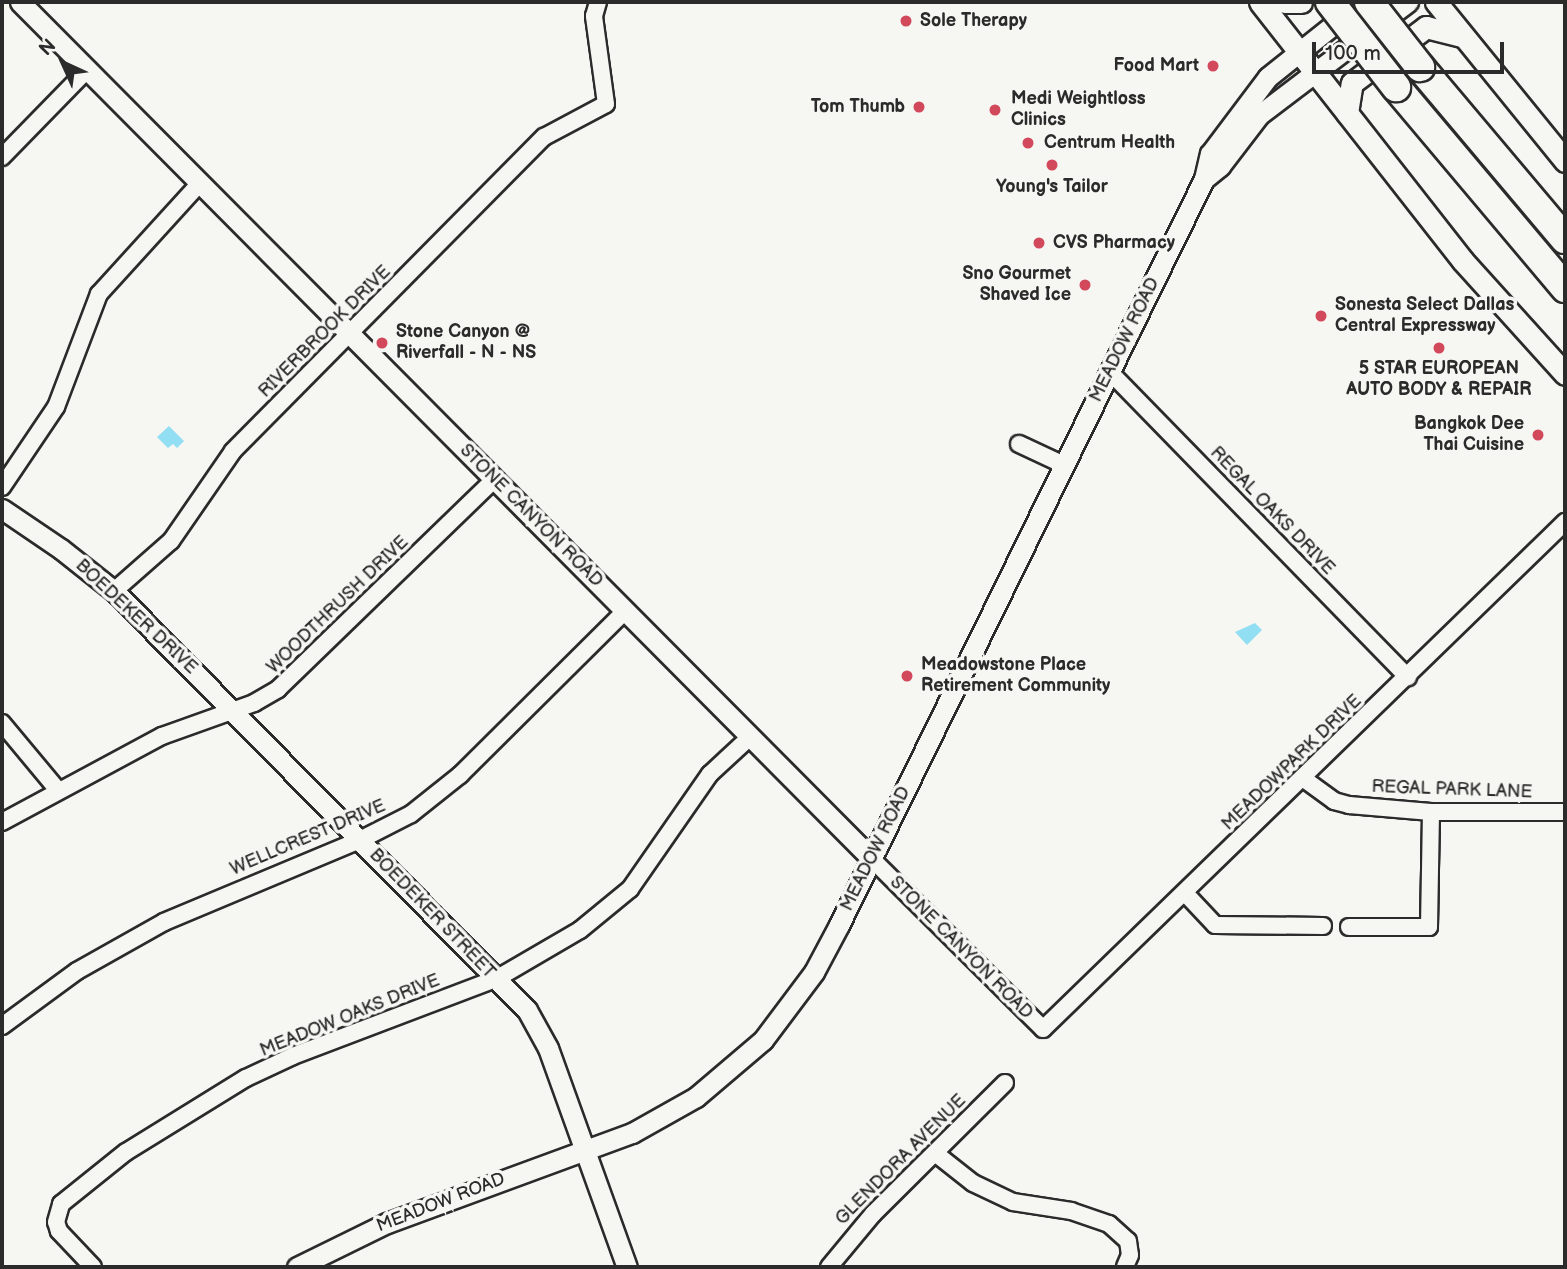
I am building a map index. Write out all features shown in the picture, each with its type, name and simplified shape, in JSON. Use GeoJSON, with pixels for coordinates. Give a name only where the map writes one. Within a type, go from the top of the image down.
{"type":"FeatureCollection","features":[{"type":"Feature","properties":{"kind":"highway"},"geometry":{"type":"LineString","coordinates":[[1330,2],[1396,87],[1565,288]]}},
{"type":"Feature","properties":{"kind":"highway"},"geometry":{"type":"LineString","coordinates":[[1369,2],[1420,67],[1565,239]]}},
{"type":"Feature","properties":{"kind":"main road"},"geometry":{"type":"LineString","coordinates":[[1260,2],[1463,261],[1565,374]]}},
{"type":"Feature","properties":{"kind":"main road"},"geometry":{"type":"LineString","coordinates":[[1284,2],[1301,2]]}},
{"type":"Feature","properties":{"kind":"main road"},"geometry":{"type":"LineString","coordinates":[[1436,2],[1565,162]]}},
{"type":"Feature","properties":{"kind":"main road"},"geometry":{"type":"LineString","coordinates":[[1347,113],[1352,83],[1426,27],[1461,36]]}},
{"type":"Feature","properties":{"kind":"street","name":"STONE CANYON ROAD"},"geometry":{"type":"LineString","coordinates":[[20,2],[1043,1029]]}},
{"type":"Feature","properties":{"kind":"street","name":"RIVERBROOK DRIVE"},"geometry":{"type":"LineString","coordinates":[[114,591],[171,541],[226,459],[544,137],[606,104],[606,84],[594,16],[598,2]]}},
{"type":"Feature","properties":{"kind":"street","name":"MEADOW ROAD"},"geometry":{"type":"LineString","coordinates":[[297,1267],[387,1223],[586,1150],[670,1113],[719,1081],[755,1048],[814,972],[872,859],[1204,179],[1210,154],[1230,122],[1268,77],[1363,2]]}},
{"type":"Feature","properties":{"kind":"street","name":"MEADOW ROAD"},"geometry":{"type":"LineString","coordinates":[[1204,179],[1220,166],[1259,115],[1408,2]]}},
{"type":"Feature","properties":{"kind":"street"},"geometry":{"type":"LineString","coordinates":[[2,157],[88,69]]}},
{"type":"Feature","properties":{"kind":"street"},"geometry":{"type":"LineString","coordinates":[[2,487],[56,407],[99,294],[200,183]]}},
{"type":"Feature","properties":{"kind":"street","name":"REGAL OAKS DRIVE"},"geometry":{"type":"LineString","coordinates":[[1109,371],[1408,677]]}},
{"type":"Feature","properties":{"kind":"street"},"geometry":{"type":"LineString","coordinates":[[1019,444],[1064,466]]}},
{"type":"Feature","properties":{"kind":"street","name":"WOODTHRUSH DRIVE"},"geometry":{"type":"LineString","coordinates":[[2,822],[57,789],[162,736],[230,709],[254,703],[296,676],[494,480]]}},
{"type":"Feature","properties":{"kind":"street","name":"BOEDEKER DRIVE"},"geometry":{"type":"LineString","coordinates":[[2,509],[114,591],[230,709]]}},
{"type":"Feature","properties":{"kind":"street","name":"MEADOWPARK DRIVE"},"geometry":{"type":"LineString","coordinates":[[1043,1029],[1304,779],[1565,522]]}},
{"type":"Feature","properties":{"kind":"street","name":"WELLCREST DRIVE"},"geometry":{"type":"LineString","coordinates":[[2,1026],[77,971],[164,922],[360,840],[434,798],[625,611]]}},
{"type":"Feature","properties":{"kind":"street","name":"BOEDEKER STREET"},"geometry":{"type":"LineString","coordinates":[[230,709],[496,979],[540,1030],[586,1150]]}},
{"type":"Feature","properties":{"kind":"street"},"geometry":{"type":"LineString","coordinates":[[2,723],[57,789]]}},
{"type":"Feature","properties":{"kind":"street","name":"MEADOW OAKS DRIVE"},"geometry":{"type":"LineString","coordinates":[[93,1267],[59,1231],[57,1214],[61,1204],[126,1152],[189,1110],[293,1056],[496,979],[580,930],[630,889],[710,774],[750,737]]}},
{"type":"Feature","properties":{"kind":"street","name":"REGAL PARK LANE"},"geometry":{"type":"LineString","coordinates":[[1304,779],[1334,801],[1349,805],[1431,812],[1565,811]]}},
{"type":"Feature","properties":{"kind":"street"},"geometry":{"type":"LineString","coordinates":[[1349,927],[1429,927],[1431,812]]}},
{"type":"Feature","properties":{"kind":"street"},"geometry":{"type":"LineString","coordinates":[[1185,893],[1215,925],[1323,926]]}},
{"type":"Feature","properties":{"kind":"street","name":"GLENDORA AVENUE"},"geometry":{"type":"LineString","coordinates":[[829,1267],[873,1214],[1004,1083]]}},
{"type":"Feature","properties":{"kind":"street"},"geometry":{"type":"LineString","coordinates":[[586,1150],[627,1267]]}},
{"type":"Feature","properties":{"kind":"street"},"geometry":{"type":"LineString","coordinates":[[935,1153],[973,1183],[1013,1202],[1071,1211],[1109,1224],[1128,1241],[1130,1255],[1125,1267]]}},
{"type":"Feature","properties":{"kind":"water"},"geometry":{"type":"Polygon","coordinates":[[[169,426],[184,441],[177,448],[173,444],[168,448],[157,437],[169,426]]]}},
{"type":"Feature","properties":{"kind":"water"},"geometry":{"type":"Polygon","coordinates":[[[1255,623],[1262,630],[1247,645],[1235,632],[1255,623]]]}},
{"type":"Feature","properties":{"kind":"place","name":"Sole Therapy"},"geometry":{"type":"Point","coordinates":[906,21]}},
{"type":"Feature","properties":{"kind":"place","name":"Food Mart"},"geometry":{"type":"Point","coordinates":[1213,66]}},
{"type":"Feature","properties":{"kind":"place","name":"Tom Thumb"},"geometry":{"type":"Point","coordinates":[919,107]}},
{"type":"Feature","properties":{"kind":"place","name":"Medi Weightloss Clinics"},"geometry":{"type":"Point","coordinates":[995,110]}},
{"type":"Feature","properties":{"kind":"place","name":"Centrum Health"},"geometry":{"type":"Point","coordinates":[1028,143]}},
{"type":"Feature","properties":{"kind":"place","name":"Young's Tailor"},"geometry":{"type":"Point","coordinates":[1052,165]}},
{"type":"Feature","properties":{"kind":"place","name":"CVS Pharmacy"},"geometry":{"type":"Point","coordinates":[1039,243]}},
{"type":"Feature","properties":{"kind":"place","name":"Sno Gourmet Shaved Ice"},"geometry":{"type":"Point","coordinates":[1085,285]}},
{"type":"Feature","properties":{"kind":"place","name":"Sonesta Select Dallas Central Expressway"},"geometry":{"type":"Point","coordinates":[1321,316]}},
{"type":"Feature","properties":{"kind":"place","name":"Stone Canyon @ Riverfall - N - NS"},"geometry":{"type":"Point","coordinates":[382,343]}},
{"type":"Feature","properties":{"kind":"place","name":"5 STAR EUROPEAN AUTO BODY & REPAIR"},"geometry":{"type":"Point","coordinates":[1439,348]}},
{"type":"Feature","properties":{"kind":"place","name":"Bangkok Dee Thai Cuisine"},"geometry":{"type":"Point","coordinates":[1538,435]}},
{"type":"Feature","properties":{"kind":"place","name":"Meadowstone Place Retirement Community"},"geometry":{"type":"Point","coordinates":[907,676]}}]}
